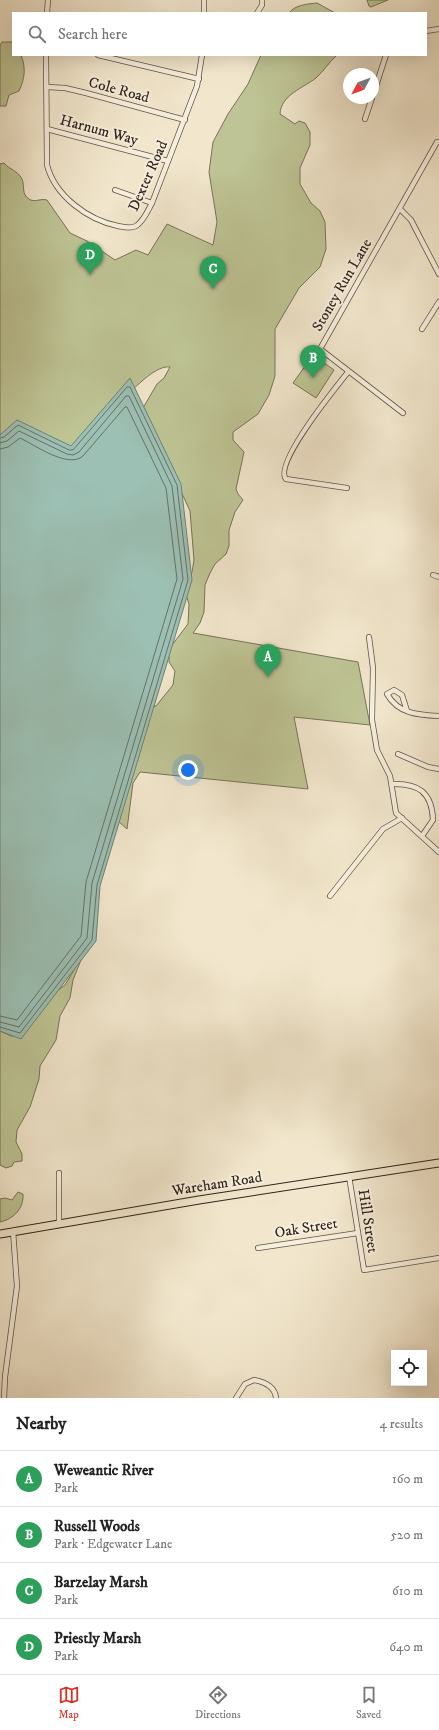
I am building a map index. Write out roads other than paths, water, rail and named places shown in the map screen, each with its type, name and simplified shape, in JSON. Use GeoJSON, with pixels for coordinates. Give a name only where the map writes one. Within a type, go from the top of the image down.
{"type":"FeatureCollection","features":[{"type":"Feature","properties":{"kind":"main road","name":"Wareham Road"},"geometry":{"type":"LineString","coordinates":[[0,1234],[349,1176],[439,1163]]}},
{"type":"Feature","properties":{"kind":"street"},"geometry":{"type":"LineString","coordinates":[[47,12],[48,0]]}},
{"type":"Feature","properties":{"kind":"street"},"geometry":{"type":"LineString","coordinates":[[204,0],[204,12]]}},
{"type":"Feature","properties":{"kind":"street"},"geometry":{"type":"LineString","coordinates":[[258,12],[262,5],[262,0]]}},
{"type":"Feature","properties":{"kind":"street"},"geometry":{"type":"LineString","coordinates":[[427,31],[439,29]]}},
{"type":"Feature","properties":{"kind":"street","name":"Dexter Road"},"geometry":{"type":"LineString","coordinates":[[46,56],[48,170],[63,193],[79,208],[101,222],[129,228],[136,226],[142,221],[152,203],[185,120],[199,79],[202,56]]}},
{"type":"Feature","properties":{"kind":"street"},"geometry":{"type":"LineString","coordinates":[[102,56],[199,79]]}},
{"type":"Feature","properties":{"kind":"street"},"geometry":{"type":"LineString","coordinates":[[379,77],[386,56]]}},
{"type":"Feature","properties":{"kind":"street","name":"Cole Road"},"geometry":{"type":"LineString","coordinates":[[47,87],[65,88],[185,120]]}},
{"type":"Feature","properties":{"kind":"street"},"geometry":{"type":"LineString","coordinates":[[365,119],[370,104]]}},
{"type":"Feature","properties":{"kind":"street","name":"Harnum Way"},"geometry":{"type":"LineString","coordinates":[[47,129],[168,161]]}},
{"type":"Feature","properties":{"kind":"street","name":"Stoney Run Lane"},"geometry":{"type":"LineString","coordinates":[[403,413],[320,350],[437,142],[439,142]]}},
{"type":"Feature","properties":{"kind":"street"},"geometry":{"type":"LineString","coordinates":[[115,190],[152,203]]}},
{"type":"Feature","properties":{"kind":"street"},"geometry":{"type":"LineString","coordinates":[[400,209],[411,220],[439,274]]}},
{"type":"Feature","properties":{"kind":"street"},"geometry":{"type":"LineString","coordinates":[[422,329],[439,302]]}},
{"type":"Feature","properties":{"kind":"street"},"geometry":{"type":"LineString","coordinates":[[348,372],[292,448],[284,473],[286,479],[348,488]]}},
{"type":"Feature","properties":{"kind":"street"},"geometry":{"type":"LineString","coordinates":[[433,575],[439,577]]}},
{"type":"Feature","properties":{"kind":"street"},"geometry":{"type":"LineString","coordinates":[[369,637],[373,668],[372,720],[377,750],[390,776],[396,813],[439,852]]}},
{"type":"Feature","properties":{"kind":"street"},"geometry":{"type":"LineString","coordinates":[[407,711],[402,695],[394,690],[387,694],[392,703],[407,711],[419,715],[439,716]]}},
{"type":"Feature","properties":{"kind":"street"},"geometry":{"type":"LineString","coordinates":[[398,754],[428,767],[439,769]]}},
{"type":"Feature","properties":{"kind":"street"},"geometry":{"type":"LineString","coordinates":[[392,784],[403,784],[420,789],[431,803],[433,820],[422,836]]}},
{"type":"Feature","properties":{"kind":"street"},"geometry":{"type":"LineString","coordinates":[[330,896],[384,830],[402,818]]}},
{"type":"Feature","properties":{"kind":"street"},"geometry":{"type":"LineString","coordinates":[[59,1173],[59,1223]]}},
{"type":"Feature","properties":{"kind":"street","name":"Hill Street"},"geometry":{"type":"LineString","coordinates":[[349,1176],[364,1270],[439,1258]]}},
{"type":"Feature","properties":{"kind":"street"},"geometry":{"type":"LineString","coordinates":[[4,1398],[5,1376],[17,1286],[13,1232]]}},
{"type":"Feature","properties":{"kind":"street","name":"Oak Street"},"geometry":{"type":"LineString","coordinates":[[258,1248],[358,1232]]}},
{"type":"Feature","properties":{"kind":"street"},"geometry":{"type":"LineString","coordinates":[[236,1398],[245,1384],[254,1380],[270,1386],[275,1392],[276,1398]]}},
{"type":"Feature","properties":{"kind":"water"},"geometry":{"type":"Polygon","coordinates":[[[130,378],[181,484],[192,580],[100,886],[96,941],[21,1039],[0,1031],[0,435],[17,420],[71,446],[130,378]]]}},
{"type":"Feature","properties":{"kind":"place","name":"Priestly Marsh"},"geometry":{"type":"Point","coordinates":[90,275]}},
{"type":"Feature","properties":{"kind":"place","name":"Barzelay Marsh"},"geometry":{"type":"Point","coordinates":[213,289]}},
{"type":"Feature","properties":{"kind":"place","name":"Russell Woods"},"geometry":{"type":"Point","coordinates":[313,378]}},
{"type":"Feature","properties":{"kind":"place","name":"Weweantic River"},"geometry":{"type":"Point","coordinates":[268,677]}}]}
